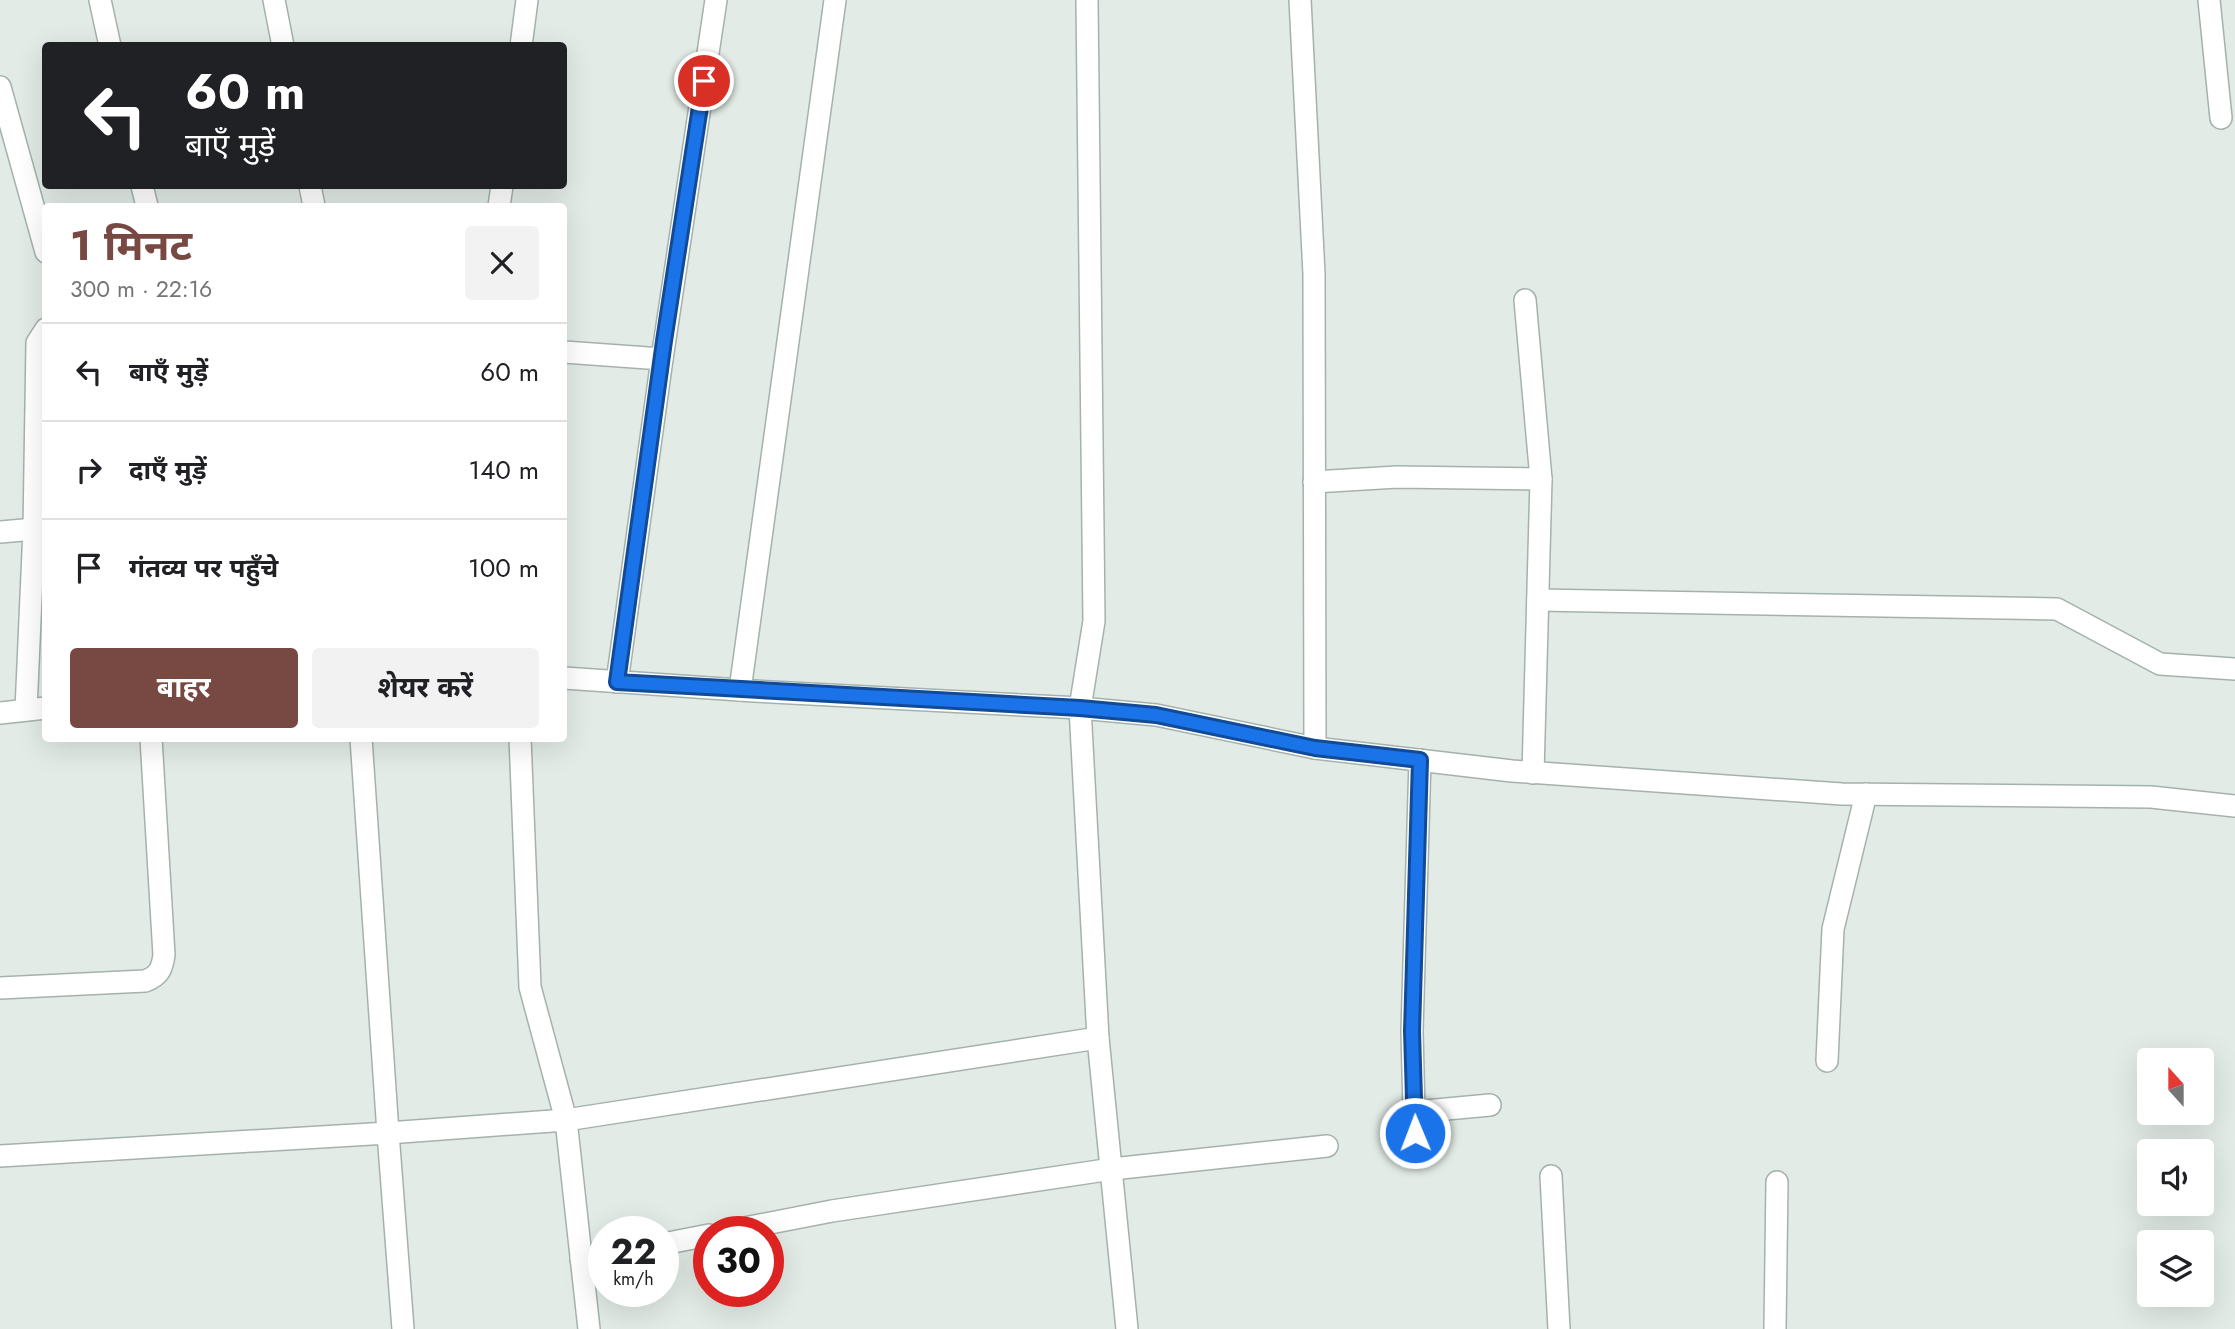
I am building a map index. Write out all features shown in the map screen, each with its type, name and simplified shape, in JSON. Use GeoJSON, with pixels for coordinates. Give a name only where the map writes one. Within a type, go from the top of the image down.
{"type":"FeatureCollection","features":[{"type":"Feature","properties":{"kind":"street"},"geometry":{"type":"LineString","coordinates":[[100,0],[109,42]]}},
{"type":"Feature","properties":{"kind":"street"},"geometry":{"type":"LineString","coordinates":[[274,0],[282,42]]}},
{"type":"Feature","properties":{"kind":"street"},"geometry":{"type":"LineString","coordinates":[[522,42],[527,0]]}},
{"type":"Feature","properties":{"kind":"street"},"geometry":{"type":"LineString","coordinates":[[617,682],[716,0]]}},
{"type":"Feature","properties":{"kind":"street"},"geometry":{"type":"LineString","coordinates":[[740,690],[835,0]]}},
{"type":"Feature","properties":{"kind":"street"},"geometry":{"type":"LineString","coordinates":[[1087,0],[1094,621],[1080,708],[1098,1038],[1128,1329]]}},
{"type":"Feature","properties":{"kind":"street"},"geometry":{"type":"LineString","coordinates":[[1300,0],[1314,274],[1315,748]]}},
{"type":"Feature","properties":{"kind":"street"},"geometry":{"type":"LineString","coordinates":[[2209,0],[2221,118]]}},
{"type":"Feature","properties":{"kind":"street"},"geometry":{"type":"LineString","coordinates":[[0,87],[42,238]]}},
{"type":"Feature","properties":{"kind":"street"},"geometry":{"type":"LineString","coordinates":[[1525,300],[1542,479],[1533,772]]}},
{"type":"Feature","properties":{"kind":"street"},"geometry":{"type":"LineString","coordinates":[[0,713],[36,709],[40,529],[37,343],[42,335]]}},
{"type":"Feature","properties":{"kind":"street"},"geometry":{"type":"LineString","coordinates":[[567,352],[662,359]]}},
{"type":"Feature","properties":{"kind":"street"},"geometry":{"type":"LineString","coordinates":[[1314,482],[1397,477],[1542,479]]}},
{"type":"Feature","properties":{"kind":"street"},"geometry":{"type":"LineString","coordinates":[[0,532],[40,529]]}},
{"type":"Feature","properties":{"kind":"street"},"geometry":{"type":"LineString","coordinates":[[1538,600],[2057,609],[2160,664],[2235,669]]}},
{"type":"Feature","properties":{"kind":"street"},"geometry":{"type":"LineString","coordinates":[[567,678],[1080,708],[1156,715],[1315,748],[1533,772],[1866,794],[2151,797],[2235,806]]}},
{"type":"Feature","properties":{"kind":"street"},"geometry":{"type":"LineString","coordinates":[[0,988],[145,981],[156,977],[162,968],[164,955],[151,742]]}},
{"type":"Feature","properties":{"kind":"street"},"geometry":{"type":"LineString","coordinates":[[362,742],[403,1329]]}},
{"type":"Feature","properties":{"kind":"street"},"geometry":{"type":"LineString","coordinates":[[520,742],[530,987],[566,1120],[589,1329]]}},
{"type":"Feature","properties":{"kind":"street"},"geometry":{"type":"LineString","coordinates":[[1415,1154],[1412,1031],[1420,760]]}},
{"type":"Feature","properties":{"kind":"street"},"geometry":{"type":"LineString","coordinates":[[1827,1061],[1833,929],[1866,794]]}},
{"type":"Feature","properties":{"kind":"street"},"geometry":{"type":"LineString","coordinates":[[0,1156],[566,1120],[1098,1038]]}},
{"type":"Feature","properties":{"kind":"street"},"geometry":{"type":"LineString","coordinates":[[1414,1112],[1490,1105]]}},
{"type":"Feature","properties":{"kind":"street"},"geometry":{"type":"LineString","coordinates":[[784,1221],[1112,1168],[1327,1146]]}},
{"type":"Feature","properties":{"kind":"street"},"geometry":{"type":"LineString","coordinates":[[1551,1176],[1559,1329]]}},
{"type":"Feature","properties":{"kind":"street"},"geometry":{"type":"LineString","coordinates":[[1775,1329],[1777,1182]]}},
{"type":"Feature","properties":{"kind":"street"},"geometry":{"type":"LineString","coordinates":[[581,1259],[588,1258]]}},
{"type":"Feature","properties":{"kind":"route"},"geometry":{"type":"LineString","coordinates":[[704,81],[664,341],[617,682],[1080,708],[1156,715],[1315,748],[1420,760],[1412,1031],[1415,1133]]}}]}
